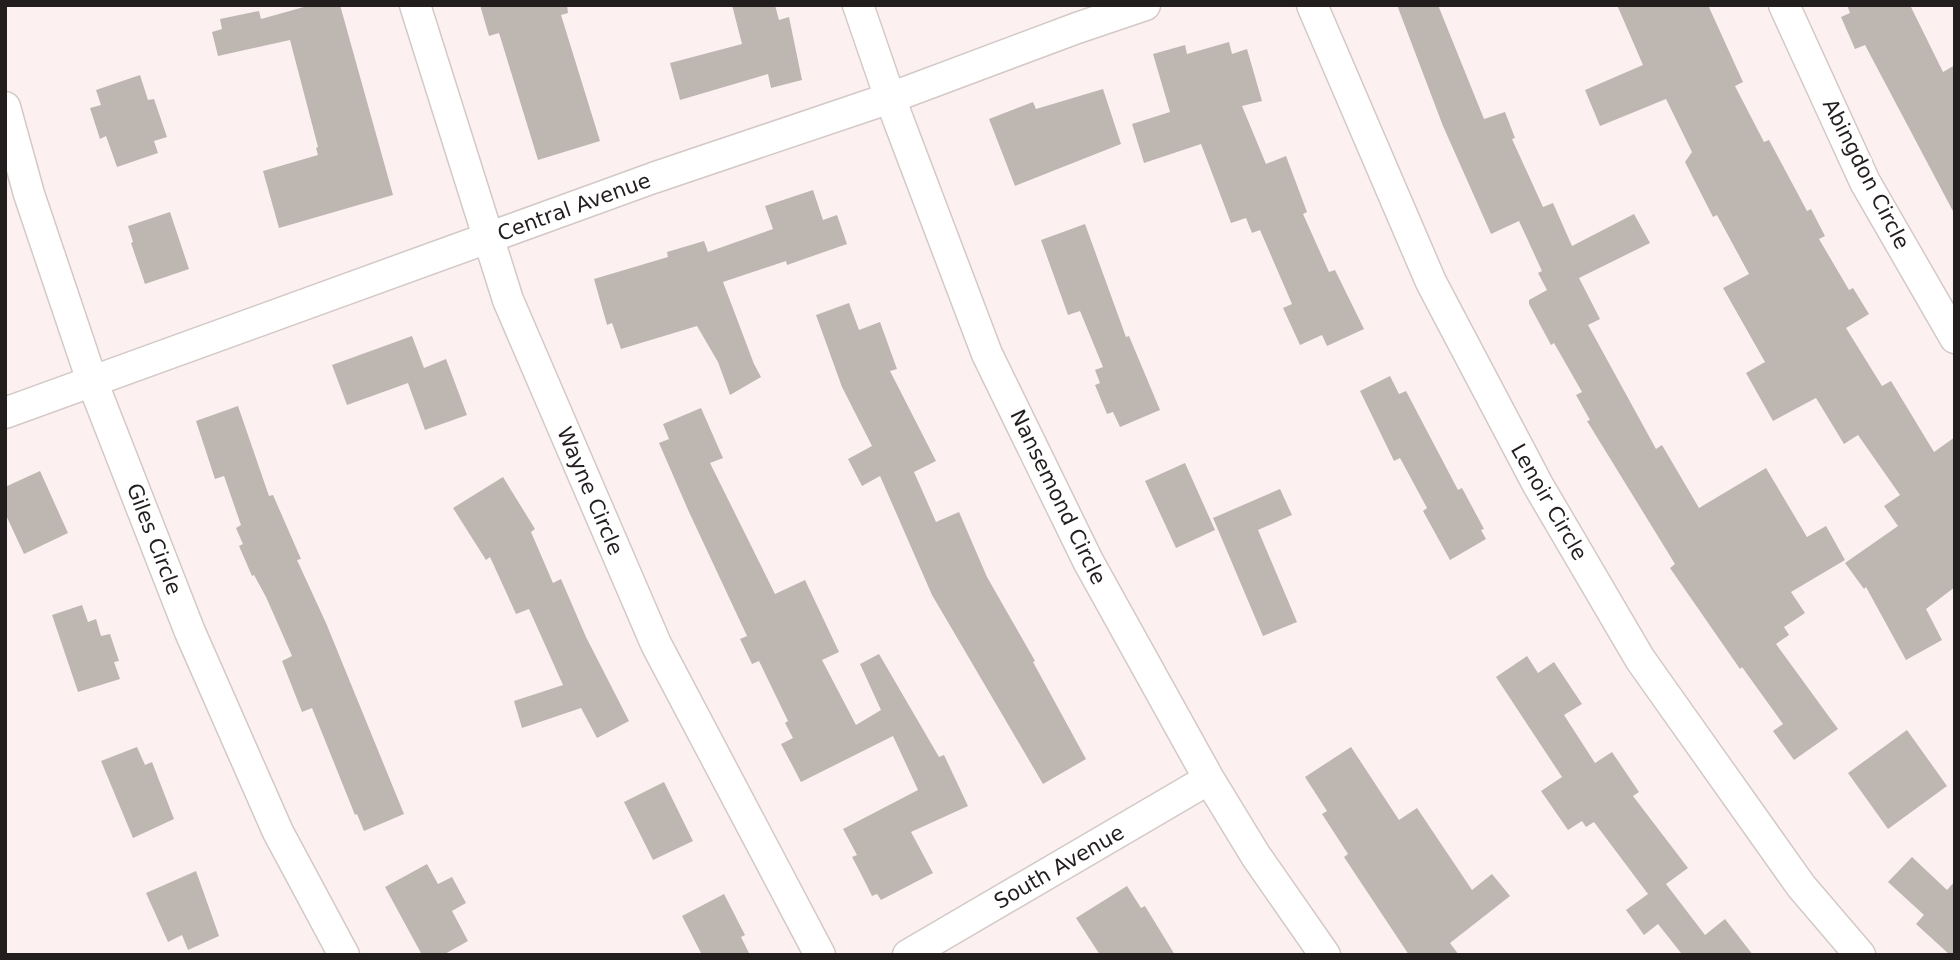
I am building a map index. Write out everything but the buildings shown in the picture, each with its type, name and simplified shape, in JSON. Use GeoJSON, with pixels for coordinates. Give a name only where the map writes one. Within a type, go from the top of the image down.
{"type":"FeatureCollection","features":[{"type":"Feature","properties":{"kind":"street","name":"Wayne Circle"},"geometry":{"type":"LineString","coordinates":[[415,5],[508,300],[656,644],[820,955]]}},
{"type":"Feature","properties":{"kind":"street","name":"Nansemond Circle"},"geometry":{"type":"LineString","coordinates":[[858,5],[890,98],[988,354],[1088,561],[1209,779],[1256,856],[1325,955]]}},
{"type":"Feature","properties":{"kind":"street","name":"Central Avenue"},"geometry":{"type":"LineString","coordinates":[[5,413],[653,178],[890,98],[1145,5]]}},
{"type":"Feature","properties":{"kind":"street","name":"Lenoir Circle"},"geometry":{"type":"LineString","coordinates":[[1312,5],[1430,282],[1538,485],[1640,659],[1801,886],[1860,955]]}},
{"type":"Feature","properties":{"kind":"street","name":"Abingdon Circle"},"geometry":{"type":"LineString","coordinates":[[1784,5],[1865,182],[1955,338]]}},
{"type":"Feature","properties":{"kind":"street","name":"Giles Circle"},"geometry":{"type":"LineString","coordinates":[[5,107],[29,194],[92,381],[190,632],[278,832],[344,955]]}},
{"type":"Feature","properties":{"kind":"street","name":"South Avenue"},"geometry":{"type":"LineString","coordinates":[[908,955],[1209,779]]}}]}
